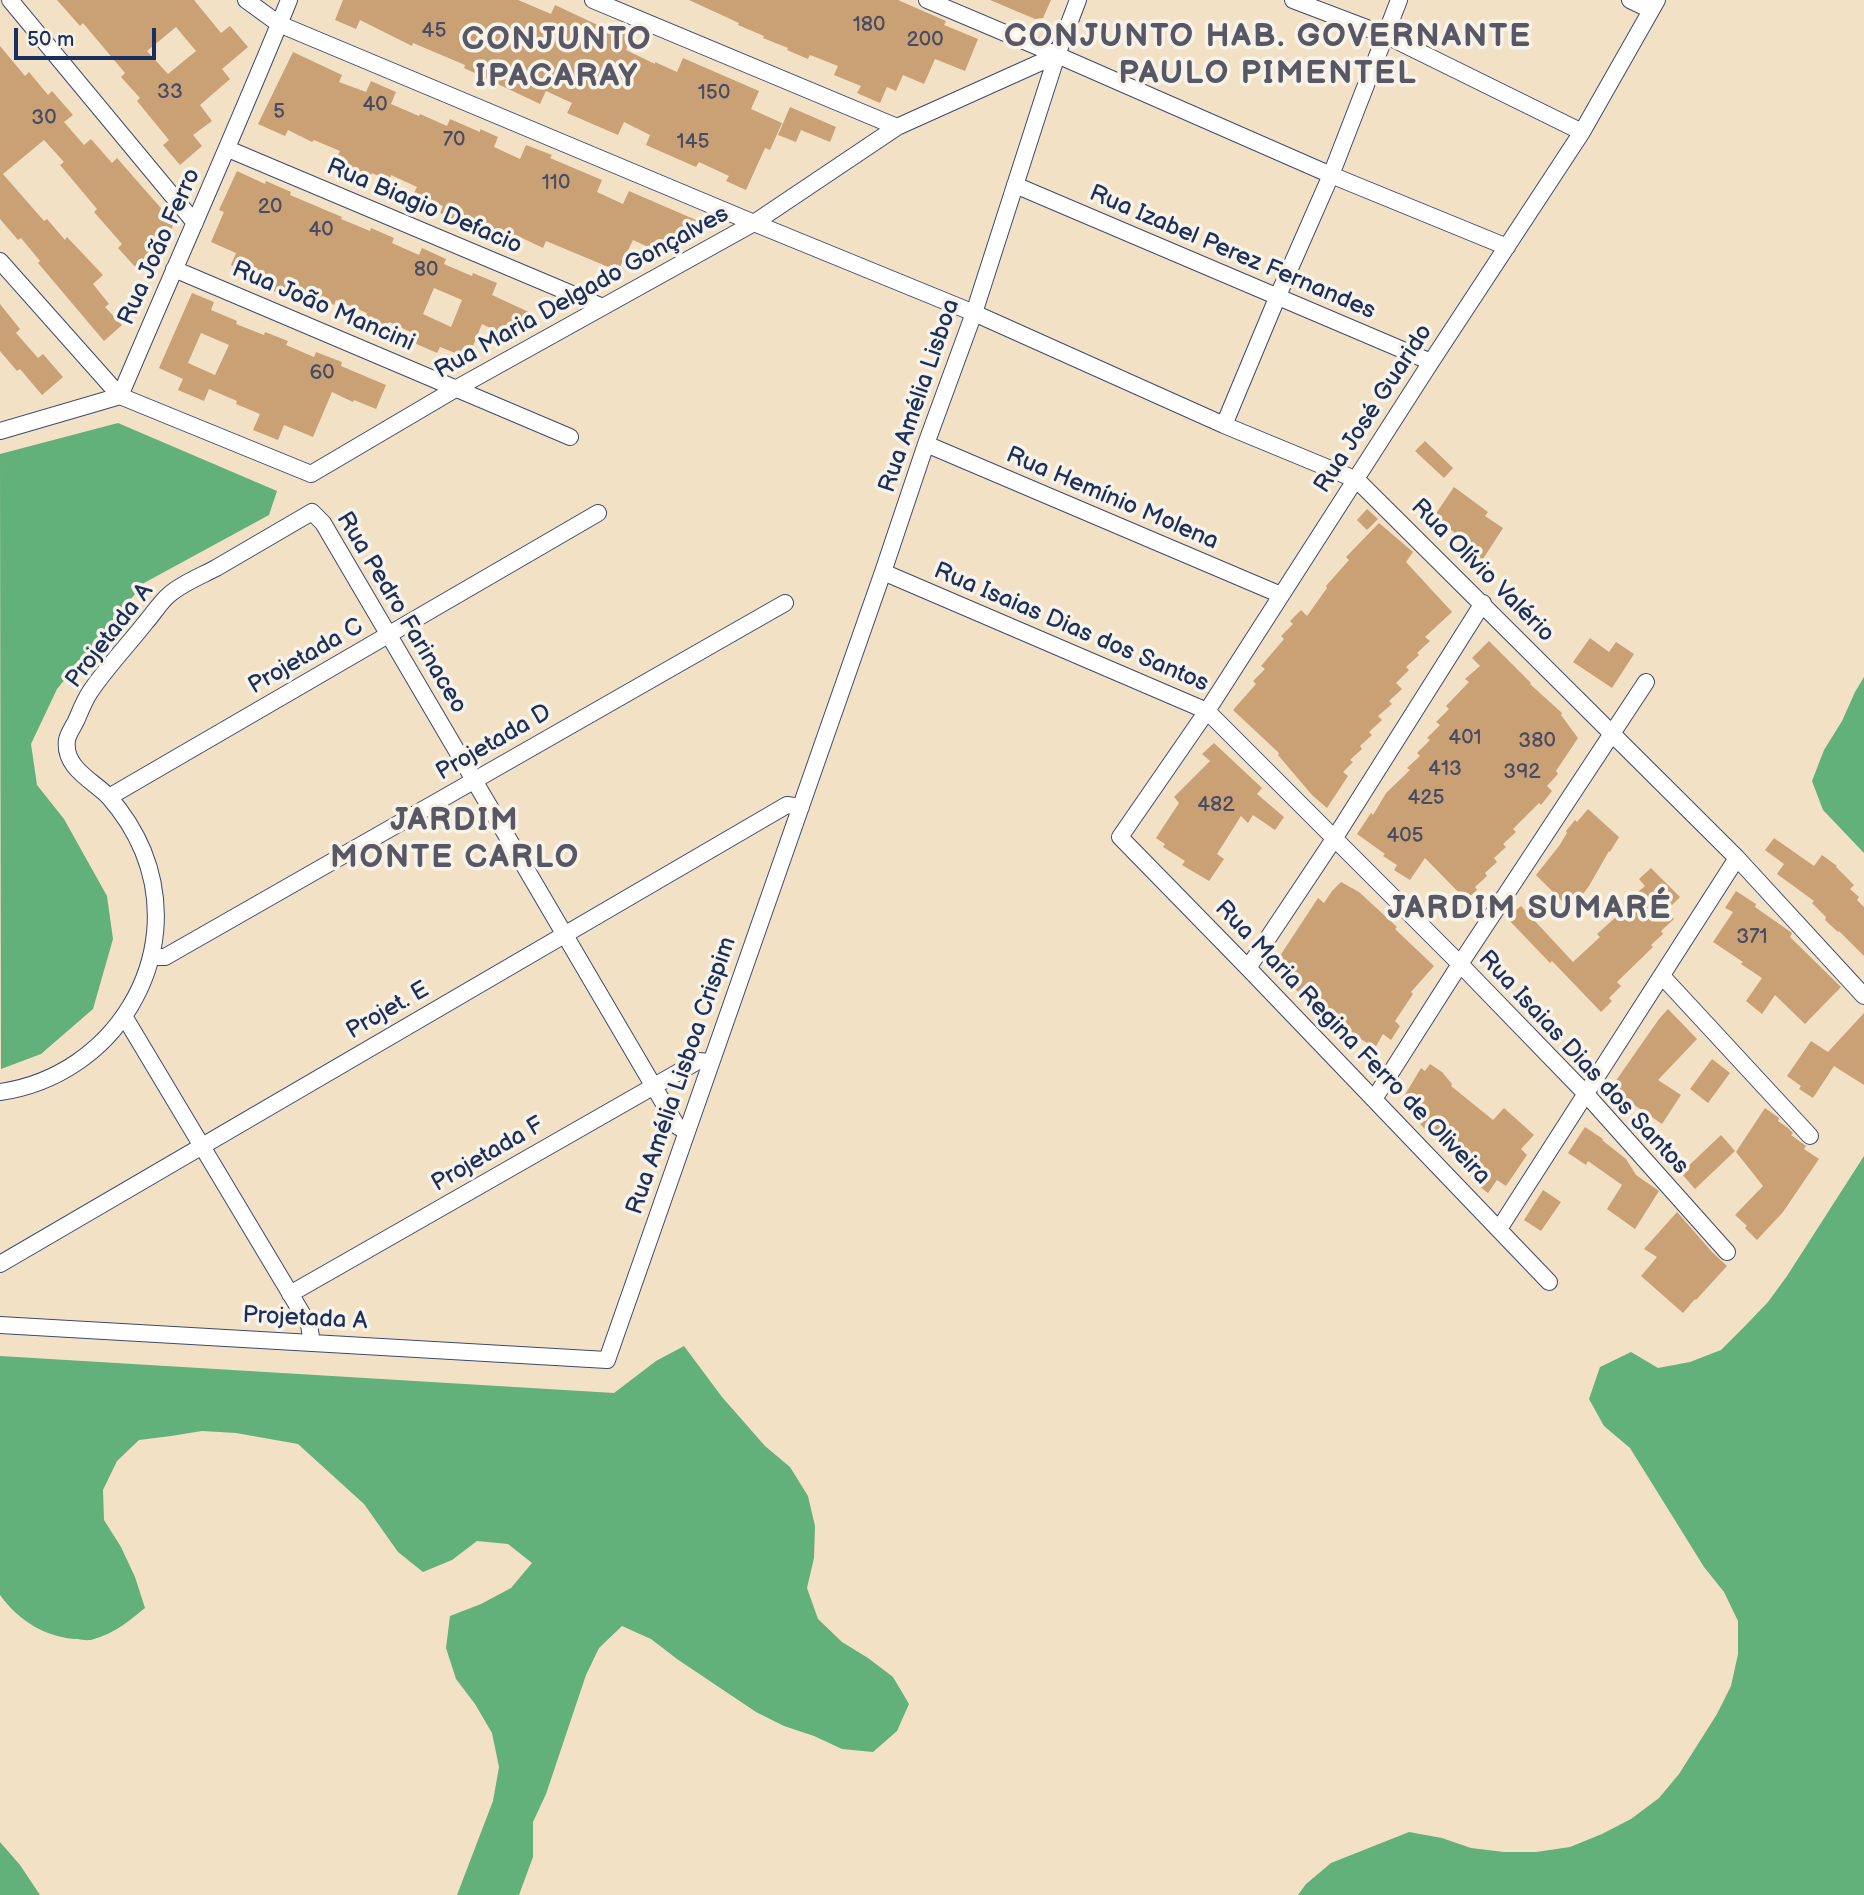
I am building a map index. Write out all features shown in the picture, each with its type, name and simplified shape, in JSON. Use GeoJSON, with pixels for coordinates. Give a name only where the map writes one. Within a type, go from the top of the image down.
{"type":"FeatureCollection","features":[{"type":"Feature","properties":{"kind":"street"},"geometry":{"type":"LineString","coordinates":[[10,0],[195,223]]}},
{"type":"Feature","properties":{"kind":"street","name":"Rua Olívio Valério"},"geometry":{"type":"LineString","coordinates":[[246,0],[279,24],[974,313],[1224,425],[1357,480],[1737,858],[1864,996]]}},
{"type":"Feature","properties":{"kind":"street","name":"Rua João Ferro"},"geometry":{"type":"LineString","coordinates":[[120,396],[228,149],[289,0]]}},
{"type":"Feature","properties":{"kind":"street"},"geometry":{"type":"LineString","coordinates":[[593,0],[631,7],[897,127]]}},
{"type":"Feature","properties":{"kind":"street"},"geometry":{"type":"LineString","coordinates":[[927,0],[1331,176],[1507,247]]}},
{"type":"Feature","properties":{"kind":"street","name":"Rua Amélia Lisboa"},"geometry":{"type":"LineString","coordinates":[[801,807],[974,313],[1057,55],[1078,0]]}},
{"type":"Feature","properties":{"kind":"street"},"geometry":{"type":"LineString","coordinates":[[1293,0],[1385,36],[1582,132]]}},
{"type":"Feature","properties":{"kind":"street"},"geometry":{"type":"LineString","coordinates":[[1224,425],[1331,176],[1399,0]]}},
{"type":"Feature","properties":{"kind":"street"},"geometry":{"type":"LineString","coordinates":[[1630,0],[1654,5]]}},
{"type":"Feature","properties":{"kind":"street","name":"Rua José Guarido"},"geometry":{"type":"LineString","coordinates":[[1120,837],[1207,711],[1582,132],[1654,5]]}},
{"type":"Feature","properties":{"kind":"street","name":"Rua Maria Delgado Gonçalves"},"geometry":{"type":"LineString","coordinates":[[120,396],[311,474],[457,388],[754,223],[897,127],[1057,55]]}},
{"type":"Feature","properties":{"kind":"street","name":"Rua Biagio Defacio"},"geometry":{"type":"LineString","coordinates":[[228,149],[603,307]]}},
{"type":"Feature","properties":{"kind":"street","name":"Rua Izabel Perez Fernandes"},"geometry":{"type":"LineString","coordinates":[[1016,185],[1431,362]]}},
{"type":"Feature","properties":{"kind":"street"},"geometry":{"type":"LineString","coordinates":[[0,261],[120,396],[0,431]]}},
{"type":"Feature","properties":{"kind":"street","name":"Rua João Mancini"},"geometry":{"type":"LineString","coordinates":[[174,269],[570,437]]}},
{"type":"Feature","properties":{"kind":"street","name":"Rua Hemínio Molena"},"geometry":{"type":"LineString","coordinates":[[926,444],[1281,595]]}},
{"type":"Feature","properties":{"kind":"street","name":"Rua Pedro Farinaceo"},"geometry":{"type":"LineString","coordinates":[[312,512],[323,523],[677,1126],[687,1132]]}},
{"type":"Feature","properties":{"kind":"street","name":"Projetada A"},"geometry":{"type":"LineString","coordinates":[[0,1092],[15,1090],[57,1075],[77,1064],[111,1034],[136,998],[150,957],[155,915],[150,872],[143,852],[123,814],[109,797],[79,772],[68,748],[67,740],[88,694],[168,594],[312,512]]}},
{"type":"Feature","properties":{"kind":"street","name":"Projetada C"},"geometry":{"type":"LineString","coordinates":[[109,797],[598,513]]}},
{"type":"Feature","properties":{"kind":"street","name":"Rua Isaias Dias dos Santos"},"geometry":{"type":"LineString","coordinates":[[883,572],[1207,711],[1586,1094],[1727,1252]]}},
{"type":"Feature","properties":{"kind":"street","name":"Projetada D"},"geometry":{"type":"LineString","coordinates":[[150,957],[165,957],[785,603]]}},
{"type":"Feature","properties":{"kind":"street"},"geometry":{"type":"LineString","coordinates":[[1248,968],[1334,839],[1483,603]]}},
{"type":"Feature","properties":{"kind":"street"},"geometry":{"type":"LineString","coordinates":[[1374,1099],[1646,682]]}},
{"type":"Feature","properties":{"kind":"street","name":"Projet. E"},"geometry":{"type":"LineString","coordinates":[[0,1264],[786,805],[801,807]]}},
{"type":"Feature","properties":{"kind":"street","name":"Rua Amélia Lisboa Crispim"},"geometry":{"type":"LineString","coordinates":[[607,1360],[801,807]]}},
{"type":"Feature","properties":{"kind":"street","name":"Rua Maria Regina Ferro de Oliveira"},"geometry":{"type":"LineString","coordinates":[[1120,837],[1549,1282]]}},
{"type":"Feature","properties":{"kind":"street"},"geometry":{"type":"LineString","coordinates":[[1499,1229],[1737,858]]}},
{"type":"Feature","properties":{"kind":"street"},"geometry":{"type":"LineString","coordinates":[[1662,976],[1810,1136]]}},
{"type":"Feature","properties":{"kind":"street"},"geometry":{"type":"LineString","coordinates":[[124,1016],[309,1325],[312,1343]]}},
{"type":"Feature","properties":{"kind":"street","name":"Projetada F"},"geometry":{"type":"LineString","coordinates":[[290,1294],[698,1061],[711,1062]]}},
{"type":"Feature","properties":{"kind":"street","name":"Projetada A"},"geometry":{"type":"LineString","coordinates":[[0,1325],[607,1360]]}},
{"type":"Feature","properties":{"kind":"green space"},"geometry":{"type":"Polygon","coordinates":[[[118,423],[277,491],[269,515],[144,583],[57,689],[31,744],[37,785],[64,819],[107,896],[113,939],[93,1009],[41,1054],[1,1069],[0,454],[118,423]]]}},
{"type":"Feature","properties":{"kind":"green space"},"geometry":{"type":"Polygon","coordinates":[[[1864,677],[1864,853],[1823,810],[1812,781],[1824,750],[1864,677]]]}},
{"type":"Feature","properties":{"kind":"green space"},"geometry":{"type":"Polygon","coordinates":[[[1864,1156],[1864,1895],[1298,1895],[1306,1884],[1331,1863],[1409,1832],[1442,1838],[1471,1848],[1504,1852],[1536,1852],[1570,1847],[1631,1819],[1659,1798],[1679,1774],[1717,1714],[1731,1686],[1738,1654],[1738,1621],[1724,1592],[1704,1567],[1630,1448],[1604,1426],[1589,1399],[1600,1367],[1631,1352],[1658,1368],[1690,1362],[1721,1350],[1768,1302],[1864,1156]]]}},
{"type":"Feature","properties":{"kind":"green space"},"geometry":{"type":"Polygon","coordinates":[[[684,1346],[722,1397],[765,1446],[790,1467],[808,1496],[815,1526],[814,1558],[807,1588],[818,1619],[842,1642],[893,1677],[909,1704],[897,1731],[873,1752],[842,1749],[756,1712],[651,1639],[622,1626],[599,1648],[586,1675],[546,1794],[533,1822],[533,1857],[519,1895],[457,1895],[493,1801],[499,1767],[492,1733],[456,1679],[446,1648],[450,1616],[511,1588],[532,1563],[508,1544],[477,1541],[452,1560],[423,1572],[398,1552],[364,1504],[298,1444],[236,1433],[202,1431],[139,1440],[117,1461],[103,1490],[104,1520],[135,1577],[145,1608],[139,1613],[109,1633],[92,1640],[66,1638],[34,1626],[16,1613],[0,1595],[0,1356],[614,1393],[656,1361],[684,1346]]]}},
{"type":"Feature","properties":{"kind":"green space"},"geometry":{"type":"Polygon","coordinates":[[[0,1842],[20,1865],[40,1895],[0,1895],[0,1842]]]}},
{"type":"Feature","properties":{"kind":"building"},"geometry":{"type":"Polygon","coordinates":[[[57,0],[194,0],[221,33],[230,26],[248,47],[222,69],[230,79],[200,105],[212,121],[193,135],[202,146],[180,165],[163,145],[169,140],[137,101],[140,98],[121,77],[125,73],[83,23],[80,26],[57,0]],[[176,27],[147,51],[168,74],[196,51],[176,27]]]}},
{"type":"Feature","properties":{"kind":"building"},"geometry":{"type":"Polygon","coordinates":[[[343,0],[518,0],[551,14],[555,5],[604,28],[606,24],[632,35],[626,50],[655,64],[677,72],[683,58],[759,91],[751,109],[782,123],[770,150],[765,148],[746,190],[726,181],[729,176],[699,162],[696,167],[646,145],[650,135],[624,122],[618,135],[567,113],[572,103],[546,91],[540,104],[464,68],[465,65],[413,43],[412,46],[360,20],[356,29],[335,20],[343,0]]]}},
{"type":"Feature","properties":{"kind":"building"},"geometry":{"type":"Polygon","coordinates":[[[689,0],[898,0],[946,21],[944,25],[978,39],[965,71],[935,59],[924,84],[903,75],[896,91],[887,87],[880,103],[857,93],[861,86],[834,75],[838,66],[810,55],[808,59],[787,50],[788,48],[738,25],[739,23],[689,0]]]}},
{"type":"Feature","properties":{"kind":"building"},"geometry":{"type":"Polygon","coordinates":[[[990,0],[1051,0],[1043,18],[1035,19],[990,0]]]}},
{"type":"Feature","properties":{"kind":"building"},"geometry":{"type":"Polygon","coordinates":[[[0,46],[25,76],[29,72],[48,95],[52,91],[73,115],[64,122],[84,145],[91,139],[112,163],[117,158],[174,223],[158,259],[153,253],[137,269],[118,248],[122,244],[94,212],[97,209],[60,165],[64,162],[44,140],[3,174],[44,221],[47,219],[65,240],[67,237],[103,275],[93,284],[109,304],[105,307],[122,325],[104,341],[38,263],[40,261],[21,238],[18,240],[0,219],[0,46]]]}},
{"type":"Feature","properties":{"kind":"building"},"geometry":{"type":"Polygon","coordinates":[[[293,52],[342,75],[339,82],[366,92],[371,81],[396,92],[391,104],[419,116],[420,114],[447,126],[450,119],[498,137],[494,147],[520,159],[526,145],[552,155],[550,158],[602,180],[597,192],[623,204],[629,191],[703,223],[655,250],[633,240],[618,271],[546,241],[543,248],[518,236],[513,247],[488,235],[492,228],[465,216],[462,223],[440,213],[443,206],[414,193],[417,187],[391,175],[389,181],[372,173],[369,179],[334,163],[340,151],[314,140],[312,142],[288,130],[285,136],[258,124],[293,52]]]}},
{"type":"Feature","properties":{"kind":"building"},"geometry":{"type":"Polygon","coordinates":[[[790,107],[836,127],[830,142],[801,130],[796,142],[778,135],[790,107]]]}},
{"type":"Feature","properties":{"kind":"building"},"geometry":{"type":"Polygon","coordinates":[[[237,171],[291,192],[290,195],[342,217],[341,219],[394,238],[392,243],[419,255],[422,248],[446,259],[444,264],[497,283],[492,295],[533,314],[508,337],[482,324],[468,358],[440,347],[437,353],[412,342],[415,334],[389,322],[385,330],[364,319],[367,313],[336,300],[334,305],[310,294],[305,305],[253,282],[256,276],[231,265],[236,253],[211,242],[224,212],[219,210],[237,171]],[[434,288],[423,314],[451,327],[462,300],[434,288]]]}},
{"type":"Feature","properties":{"kind":"building"},"geometry":{"type":"Polygon","coordinates":[[[192,293],[214,302],[211,310],[237,321],[236,324],[288,341],[286,345],[314,357],[316,352],[342,362],[341,366],[386,385],[376,409],[332,392],[313,437],[284,425],[278,440],[253,430],[260,414],[209,389],[204,401],[178,390],[183,379],[159,368],[192,293]],[[201,333],[188,363],[215,375],[229,345],[201,333]]]}},
{"type":"Feature","properties":{"kind":"building"},"geometry":{"type":"Polygon","coordinates":[[[0,304],[20,329],[16,333],[38,358],[43,354],[63,377],[42,395],[0,351],[0,304]]]}},
{"type":"Feature","properties":{"kind":"building"},"geometry":{"type":"Polygon","coordinates":[[[1425,441],[1453,468],[1444,478],[1415,451],[1425,441]]]}},
{"type":"Feature","properties":{"kind":"building"},"geometry":{"type":"Polygon","coordinates":[[[1454,487],[1488,512],[1485,516],[1503,528],[1481,562],[1466,553],[1470,548],[1452,536],[1454,532],[1433,518],[1454,487]]]}},
{"type":"Feature","properties":{"kind":"building"},"geometry":{"type":"Polygon","coordinates":[[[1367,509],[1378,519],[1367,530],[1357,520],[1367,509]]]}},
{"type":"Feature","properties":{"kind":"building"},"geometry":{"type":"Polygon","coordinates":[[[1379,523],[1413,552],[1406,562],[1452,612],[1425,637],[1430,641],[1417,653],[1419,655],[1406,667],[1409,670],[1396,683],[1402,689],[1389,701],[1392,704],[1378,716],[1382,720],[1369,732],[1372,735],[1350,760],[1353,762],[1343,772],[1348,776],[1327,808],[1312,795],[1279,753],[1233,710],[1256,684],[1253,681],[1265,669],[1261,666],[1284,639],[1281,636],[1293,624],[1290,621],[1301,610],[1307,616],[1326,586],[1349,560],[1346,557],[1379,523]]]}},
{"type":"Feature","properties":{"kind":"building"},"geometry":{"type":"Polygon","coordinates":[[[1590,638],[1609,652],[1616,642],[1634,654],[1612,688],[1573,662],[1590,638]]]}},
{"type":"Feature","properties":{"kind":"building"},"geometry":{"type":"Polygon","coordinates":[[[1489,641],[1562,713],[1578,738],[1556,771],[1558,774],[1547,786],[1552,791],[1541,805],[1539,803],[1513,829],[1516,832],[1503,844],[1506,847],[1494,858],[1497,862],[1485,873],[1487,876],[1466,900],[1425,858],[1410,880],[1394,870],[1397,865],[1383,856],[1385,854],[1357,834],[1386,793],[1410,770],[1407,768],[1420,756],[1417,753],[1440,725],[1436,722],[1449,709],[1446,706],[1469,682],[1465,679],[1480,666],[1472,658],[1489,641]]]}},
{"type":"Feature","properties":{"kind":"building"},"geometry":{"type":"Polygon","coordinates":[[[1214,743],[1262,788],[1257,794],[1284,817],[1275,830],[1253,815],[1248,823],[1241,816],[1217,854],[1224,859],[1209,881],[1182,865],[1185,861],[1163,847],[1165,844],[1156,838],[1179,803],[1174,797],[1210,761],[1202,754],[1214,743]]]}},
{"type":"Feature","properties":{"kind":"building"},"geometry":{"type":"Polygon","coordinates":[[[1588,809],[1619,837],[1571,910],[1536,875],[1559,846],[1566,831],[1588,809]]]}},
{"type":"Feature","properties":{"kind":"building"},"geometry":{"type":"Polygon","coordinates":[[[1774,838],[1814,866],[1822,855],[1837,866],[1854,885],[1850,889],[1859,897],[1857,900],[1864,907],[1864,956],[1825,920],[1826,917],[1812,903],[1814,901],[1777,874],[1784,864],[1765,850],[1774,838]]]}},
{"type":"Feature","properties":{"kind":"building"},"geometry":{"type":"Polygon","coordinates":[[[1651,868],[1680,897],[1666,911],[1674,919],[1661,931],[1663,934],[1651,945],[1653,947],[1617,982],[1621,986],[1609,998],[1612,1001],[1601,1012],[1507,918],[1521,906],[1573,962],[1600,937],[1597,934],[1635,900],[1632,897],[1645,886],[1639,879],[1651,868]]]}},
{"type":"Feature","properties":{"kind":"building"},"geometry":{"type":"Polygon","coordinates":[[[1341,882],[1359,892],[1434,966],[1411,992],[1413,994],[1395,1021],[1400,1026],[1391,1040],[1383,1034],[1375,1048],[1323,1015],[1326,1011],[1290,986],[1295,979],[1274,965],[1318,898],[1324,903],[1341,882]]]}},
{"type":"Feature","properties":{"kind":"building"},"geometry":{"type":"Polygon","coordinates":[[[1736,891],[1792,933],[1790,937],[1841,987],[1805,1024],[1775,995],[1762,1014],[1746,1001],[1762,978],[1713,942],[1733,912],[1725,908],[1736,891]]]}},
{"type":"Feature","properties":{"kind":"building"},"geometry":{"type":"Polygon","coordinates":[[[1668,1009],[1697,1039],[1658,1080],[1681,1095],[1662,1124],[1627,1100],[1622,1107],[1608,1092],[1668,1009]]]}},
{"type":"Feature","properties":{"kind":"building"},"geometry":{"type":"Polygon","coordinates":[[[1864,1013],[1864,1085],[1834,1066],[1813,1098],[1799,1089],[1801,1086],[1787,1076],[1811,1041],[1828,1052],[1864,1013]]]}},
{"type":"Feature","properties":{"kind":"building"},"geometry":{"type":"Polygon","coordinates":[[[1712,1059],[1730,1073],[1708,1103],[1690,1089],[1712,1059]]]}},
{"type":"Feature","properties":{"kind":"building"},"geometry":{"type":"Polygon","coordinates":[[[1430,1064],[1442,1072],[1451,1086],[1493,1120],[1504,1108],[1534,1135],[1521,1149],[1527,1155],[1506,1186],[1497,1180],[1488,1193],[1479,1186],[1447,1149],[1446,1151],[1400,1103],[1421,1068],[1425,1071],[1430,1064]]]}},
{"type":"Feature","properties":{"kind":"building"},"geometry":{"type":"Polygon","coordinates":[[[1765,1108],[1779,1118],[1778,1121],[1793,1133],[1791,1135],[1806,1146],[1804,1149],[1819,1159],[1783,1212],[1757,1240],[1735,1215],[1763,1186],[1736,1152],[1765,1108]]]}},
{"type":"Feature","properties":{"kind":"building"},"geometry":{"type":"Polygon","coordinates":[[[1585,1127],[1626,1159],[1636,1175],[1659,1191],[1635,1229],[1607,1209],[1622,1185],[1588,1161],[1586,1165],[1568,1153],[1585,1127]]]}},
{"type":"Feature","properties":{"kind":"building"},"geometry":{"type":"Polygon","coordinates":[[[1721,1135],[1735,1151],[1695,1189],[1681,1173],[1721,1135]]]}},
{"type":"Feature","properties":{"kind":"building"},"geometry":{"type":"Polygon","coordinates":[[[1543,1190],[1561,1202],[1541,1231],[1524,1220],[1543,1190]]]}},
{"type":"Feature","properties":{"kind":"building"},"geometry":{"type":"Polygon","coordinates":[[[1677,1212],[1727,1266],[1683,1313],[1641,1276],[1657,1257],[1644,1249],[1677,1212]]]}},
{"type":"Feature","properties":{"kind":"district","name":"CONJUNTO HAB. GOVERNANTE PAULO PIMENTEL"},"geometry":{"type":"Point","coordinates":[1268,56]}},
{"type":"Feature","properties":{"kind":"district","name":"CONJUNTO IPACARAY"},"geometry":{"type":"Point","coordinates":[557,60]}},
{"type":"Feature","properties":{"kind":"district","name":"JARDIM MONTE CARLO"},"geometry":{"type":"Point","coordinates":[455,840]}},
{"type":"Feature","properties":{"kind":"district","name":"JARDIM SUMARÉ"},"geometry":{"type":"Point","coordinates":[1530,910]}}]}
